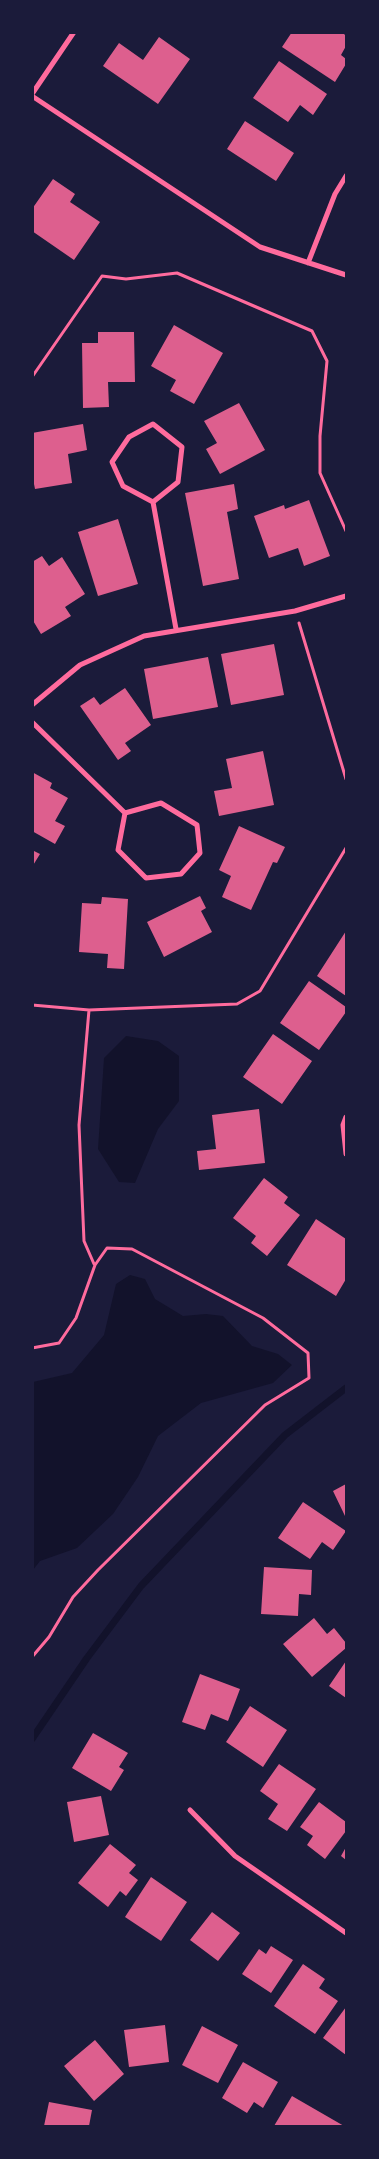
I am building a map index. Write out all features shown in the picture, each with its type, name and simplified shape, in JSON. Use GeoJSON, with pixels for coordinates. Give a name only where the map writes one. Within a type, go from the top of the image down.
{"type":"FeatureCollection","features":[{"type":"Feature","properties":{"kind":"street"},"geometry":{"type":"LineString","coordinates":[[74,32],[32,95],[260,247],[346,274]]}},
{"type":"Feature","properties":{"kind":"street"},"geometry":{"type":"LineString","coordinates":[[308,263],[335,194],[346,176]]}},
{"type":"Feature","properties":{"kind":"street"},"geometry":{"type":"LineString","coordinates":[[153,424],[182,447],[178,482],[154,502],[123,486],[112,462],[129,437],[153,424]]}},
{"type":"Feature","properties":{"kind":"street"},"geometry":{"type":"LineString","coordinates":[[154,502],[176,629]]}},
{"type":"Feature","properties":{"kind":"street"},"geometry":{"type":"LineString","coordinates":[[32,705],[80,665],[144,636],[176,629],[295,611],[346,596]]}},
{"type":"Feature","properties":{"kind":"street"},"geometry":{"type":"LineString","coordinates":[[32,722],[125,813]]}},
{"type":"Feature","properties":{"kind":"street"},"geometry":{"type":"LineString","coordinates":[[161,804],[198,825],[200,852],[180,874],[146,878],[118,850],[125,813],[161,804]]}},
{"type":"Feature","properties":{"kind":"street"},"geometry":{"type":"LineString","coordinates":[[346,1116],[343,1125],[346,1154]]}},
{"type":"Feature","properties":{"kind":"street"},"geometry":{"type":"LineString","coordinates":[[190,1810],[235,1856],[346,1933]]}},
{"type":"Feature","properties":{"kind":"path"},"geometry":{"type":"LineString","coordinates":[[32,377],[102,276],[126,279],[176,273],[312,332],[327,361],[320,436],[320,474],[346,531]]}},
{"type":"Feature","properties":{"kind":"path"},"geometry":{"type":"LineString","coordinates":[[295,611],[346,779]]}},
{"type":"Feature","properties":{"kind":"path"},"geometry":{"type":"LineString","coordinates":[[32,1005],[89,1010],[237,1004],[260,991],[346,848]]}},
{"type":"Feature","properties":{"kind":"path"},"geometry":{"type":"LineString","coordinates":[[89,1010],[79,1125],[84,1241],[95,1265]]}},
{"type":"Feature","properties":{"kind":"path"},"geometry":{"type":"LineString","coordinates":[[32,1348],[58,1343],[76,1318],[95,1265],[107,1248],[132,1249],[263,1318],[308,1353],[309,1378],[265,1405],[98,1570],[73,1597],[49,1637],[32,1657]]}},
{"type":"Feature","properties":{"kind":"shaded area"},"geometry":{"type":"Polygon","coordinates":[[[126,1036],[158,1041],[179,1056],[179,1101],[158,1129],[135,1183],[119,1182],[98,1149],[104,1058],[126,1036]]]}},
{"type":"Feature","properties":{"kind":"shaded area"},"geometry":{"type":"Polygon","coordinates":[[[130,1275],[145,1279],[155,1299],[183,1316],[206,1314],[223,1316],[252,1346],[278,1354],[292,1365],[273,1383],[201,1403],[158,1436],[138,1477],[113,1514],[77,1548],[40,1561],[33,1570],[33,1382],[72,1373],[104,1335],[116,1284],[130,1275]]]}},
{"type":"Feature","properties":{"kind":"building"},"geometry":{"type":"Polygon","coordinates":[[[292,32],[342,32],[346,36],[346,46],[341,55],[346,59],[346,64],[335,82],[282,47],[292,32]]]}},
{"type":"Feature","properties":{"kind":"building"},"geometry":{"type":"Polygon","coordinates":[[[159,37],[190,59],[158,104],[103,66],[119,43],[143,60],[159,37]]]}},
{"type":"Feature","properties":{"kind":"building"},"geometry":{"type":"Polygon","coordinates":[[[279,61],[327,94],[313,115],[300,105],[288,122],[253,98],[279,61]]]}},
{"type":"Feature","properties":{"kind":"building"},"geometry":{"type":"Polygon","coordinates":[[[245,121],[294,153],[276,181],[227,149],[245,121]]]}},
{"type":"Feature","properties":{"kind":"building"},"geometry":{"type":"Polygon","coordinates":[[[53,179],[75,194],[70,202],[100,222],[74,260],[32,231],[32,209],[53,179]]]}},
{"type":"Feature","properties":{"kind":"building"},"geometry":{"type":"Polygon","coordinates":[[[174,325],[223,353],[194,404],[170,391],[176,380],[151,366],[174,325]]]}},
{"type":"Feature","properties":{"kind":"building"},"geometry":{"type":"Polygon","coordinates":[[[98,332],[134,332],[135,382],[108,382],[109,407],[83,408],[82,343],[98,343],[98,332]]]}},
{"type":"Feature","properties":{"kind":"building"},"geometry":{"type":"Polygon","coordinates":[[[239,403],[265,450],[220,474],[206,449],[217,443],[204,421],[239,403]]]}},
{"type":"Feature","properties":{"kind":"building"},"geometry":{"type":"Polygon","coordinates":[[[83,424],[87,450],[68,454],[72,483],[35,489],[32,474],[32,433],[83,424]]]}},
{"type":"Feature","properties":{"kind":"building"},"geometry":{"type":"Polygon","coordinates":[[[234,484],[238,509],[227,512],[239,579],[203,586],[185,493],[234,484]]]}},
{"type":"Feature","properties":{"kind":"building"},"geometry":{"type":"Polygon","coordinates":[[[309,500],[330,556],[304,566],[298,548],[269,558],[254,516],[284,505],[285,509],[309,500]]]}},
{"type":"Feature","properties":{"kind":"building"},"geometry":{"type":"Polygon","coordinates":[[[118,519],[138,584],[98,596],[78,532],[118,519]]]}},
{"type":"Feature","properties":{"kind":"building"},"geometry":{"type":"Polygon","coordinates":[[[42,556],[49,566],[62,557],[85,594],[65,607],[71,616],[41,634],[32,619],[32,562],[42,556]]]}},
{"type":"Feature","properties":{"kind":"building"},"geometry":{"type":"Polygon","coordinates":[[[274,644],[284,695],[231,705],[221,654],[274,644]]]}},
{"type":"Feature","properties":{"kind":"building"},"geometry":{"type":"Polygon","coordinates":[[[208,657],[218,707],[153,719],[144,669],[208,657]]]}},
{"type":"Feature","properties":{"kind":"building"},"geometry":{"type":"Polygon","coordinates":[[[125,688],[151,725],[125,743],[131,751],[118,760],[80,706],[94,697],[100,705],[125,688]]]}},
{"type":"Feature","properties":{"kind":"building"},"geometry":{"type":"Polygon","coordinates":[[[263,751],[274,805],[219,816],[214,791],[232,788],[226,759],[263,751]]]}},
{"type":"Feature","properties":{"kind":"building"},"geometry":{"type":"Polygon","coordinates":[[[32,772],[52,783],[50,788],[68,798],[55,821],[65,826],[55,844],[32,831],[32,772]]]}},
{"type":"Feature","properties":{"kind":"building"},"geometry":{"type":"Polygon","coordinates":[[[239,826],[285,847],[277,863],[273,862],[251,910],[222,897],[231,876],[219,870],[239,826]]]}},
{"type":"Feature","properties":{"kind":"building"},"geometry":{"type":"Polygon","coordinates":[[[32,850],[40,854],[32,867],[32,850]]]}},
{"type":"Feature","properties":{"kind":"building"},"geometry":{"type":"Polygon","coordinates":[[[200,896],[206,908],[201,911],[212,932],[164,957],[147,922],[200,896]]]}},
{"type":"Feature","properties":{"kind":"building"},"geometry":{"type":"Polygon","coordinates":[[[102,897],[128,899],[124,969],[107,968],[108,954],[79,952],[82,903],[101,904],[102,897]]]}},
{"type":"Feature","properties":{"kind":"building"},"geometry":{"type":"Polygon","coordinates":[[[346,931],[346,996],[317,976],[346,931]]]}},
{"type":"Feature","properties":{"kind":"building"},"geometry":{"type":"Polygon","coordinates":[[[309,981],[346,1007],[346,1012],[319,1050],[280,1023],[309,981]]]}},
{"type":"Feature","properties":{"kind":"building"},"geometry":{"type":"Polygon","coordinates":[[[273,1034],[312,1061],[282,1104],[243,1077],[273,1034]]]}},
{"type":"Feature","properties":{"kind":"building"},"geometry":{"type":"Polygon","coordinates":[[[259,1109],[265,1163],[199,1170],[197,1151],[216,1149],[212,1115],[259,1109]]]}},
{"type":"Feature","properties":{"kind":"building"},"geometry":{"type":"Polygon","coordinates":[[[264,1178],[288,1197],[284,1203],[300,1215],[267,1256],[251,1243],[256,1236],[233,1218],[264,1178]]]}},
{"type":"Feature","properties":{"kind":"building"},"geometry":{"type":"Polygon","coordinates":[[[316,1219],[346,1239],[346,1279],[336,1296],[287,1265],[316,1219]]]}},
{"type":"Feature","properties":{"kind":"building"},"geometry":{"type":"Polygon","coordinates":[[[346,1484],[346,1515],[345,1516],[333,1491],[346,1484]]]}},
{"type":"Feature","properties":{"kind":"building"},"geometry":{"type":"Polygon","coordinates":[[[303,1502],[346,1531],[333,1550],[322,1542],[310,1559],[278,1538],[303,1502]]]}},
{"type":"Feature","properties":{"kind":"building"},"geometry":{"type":"Polygon","coordinates":[[[264,1567],[312,1570],[311,1595],[299,1594],[298,1616],[261,1614],[264,1567]]]}},
{"type":"Feature","properties":{"kind":"building"},"geometry":{"type":"Polygon","coordinates":[[[314,1618],[327,1634],[334,1628],[346,1643],[346,1648],[312,1677],[283,1644],[314,1618]]]}},
{"type":"Feature","properties":{"kind":"building"},"geometry":{"type":"Polygon","coordinates":[[[346,1661],[346,1698],[329,1686],[346,1661]]]}},
{"type":"Feature","properties":{"kind":"building"},"geometry":{"type":"Polygon","coordinates":[[[200,1674],[240,1689],[228,1721],[211,1714],[205,1730],[182,1722],[200,1674]]]}},
{"type":"Feature","properties":{"kind":"building"},"geometry":{"type":"Polygon","coordinates":[[[250,1706],[287,1730],[263,1767],[226,1742],[250,1706]]]}},
{"type":"Feature","properties":{"kind":"building"},"geometry":{"type":"Polygon","coordinates":[[[93,1733],[128,1753],[119,1767],[124,1770],[111,1791],[72,1768],[93,1733]]]}},
{"type":"Feature","properties":{"kind":"building"},"geometry":{"type":"Polygon","coordinates":[[[279,1764],[316,1789],[287,1831],[268,1819],[278,1804],[260,1791],[279,1764]]]}},
{"type":"Feature","properties":{"kind":"building"},"geometry":{"type":"Polygon","coordinates":[[[101,1796],[109,1835],[74,1842],[67,1802],[101,1796]]]}},
{"type":"Feature","properties":{"kind":"building"},"geometry":{"type":"Polygon","coordinates":[[[319,1802],[346,1822],[346,1831],[325,1859],[307,1845],[313,1836],[300,1827],[319,1802]]]}},
{"type":"Feature","properties":{"kind":"building"},"geometry":{"type":"Polygon","coordinates":[[[110,1844],[136,1865],[129,1873],[138,1880],[126,1896],[120,1891],[108,1907],[78,1883],[110,1844]]]}},
{"type":"Feature","properties":{"kind":"building"},"geometry":{"type":"Polygon","coordinates":[[[346,1847],[346,1860],[341,1856],[346,1847]]]}},
{"type":"Feature","properties":{"kind":"building"},"geometry":{"type":"Polygon","coordinates":[[[151,1877],[187,1902],[161,1941],[125,1917],[151,1877]]]}},
{"type":"Feature","properties":{"kind":"building"},"geometry":{"type":"Polygon","coordinates":[[[212,1912],[240,1933],[218,1961],[190,1940],[212,1912]]]}},
{"type":"Feature","properties":{"kind":"building"},"geometry":{"type":"Polygon","coordinates":[[[271,1946],[293,1960],[271,1993],[242,1974],[259,1949],[266,1954],[271,1946]]]}},
{"type":"Feature","properties":{"kind":"building"},"geometry":{"type":"Polygon","coordinates":[[[303,1964],[325,1979],[319,1988],[338,2001],[315,2034],[274,2006],[303,1964]]]}},
{"type":"Feature","properties":{"kind":"building"},"geometry":{"type":"Polygon","coordinates":[[[346,2007],[346,2055],[323,2038],[346,2007]]]}},
{"type":"Feature","properties":{"kind":"building"},"geometry":{"type":"Polygon","coordinates":[[[165,2025],[169,2062],[129,2067],[124,2030],[165,2025]]]}},
{"type":"Feature","properties":{"kind":"building"},"geometry":{"type":"Polygon","coordinates":[[[202,2026],[238,2045],[218,2083],[182,2065],[202,2026]]]}},
{"type":"Feature","properties":{"kind":"building"},"geometry":{"type":"Polygon","coordinates":[[[95,2040],[124,2074],[94,2101],[64,2066],[95,2040]]]}},
{"type":"Feature","properties":{"kind":"building"},"geometry":{"type":"Polygon","coordinates":[[[243,2062],[278,2082],[263,2108],[254,2102],[247,2113],[222,2098],[243,2062]]]}},
{"type":"Feature","properties":{"kind":"building"},"geometry":{"type":"Polygon","coordinates":[[[292,2096],[344,2126],[274,2126],[292,2096]]]}},
{"type":"Feature","properties":{"kind":"building"},"geometry":{"type":"Polygon","coordinates":[[[49,2102],[92,2110],[89,2126],[44,2126],[49,2102]]]}},
{"type":"Feature","properties":{"kind":"waterway"},"geometry":{"type":"LineString","coordinates":[[32,1739],[87,1658],[141,1586],[285,1435],[346,1388]]}}]}
